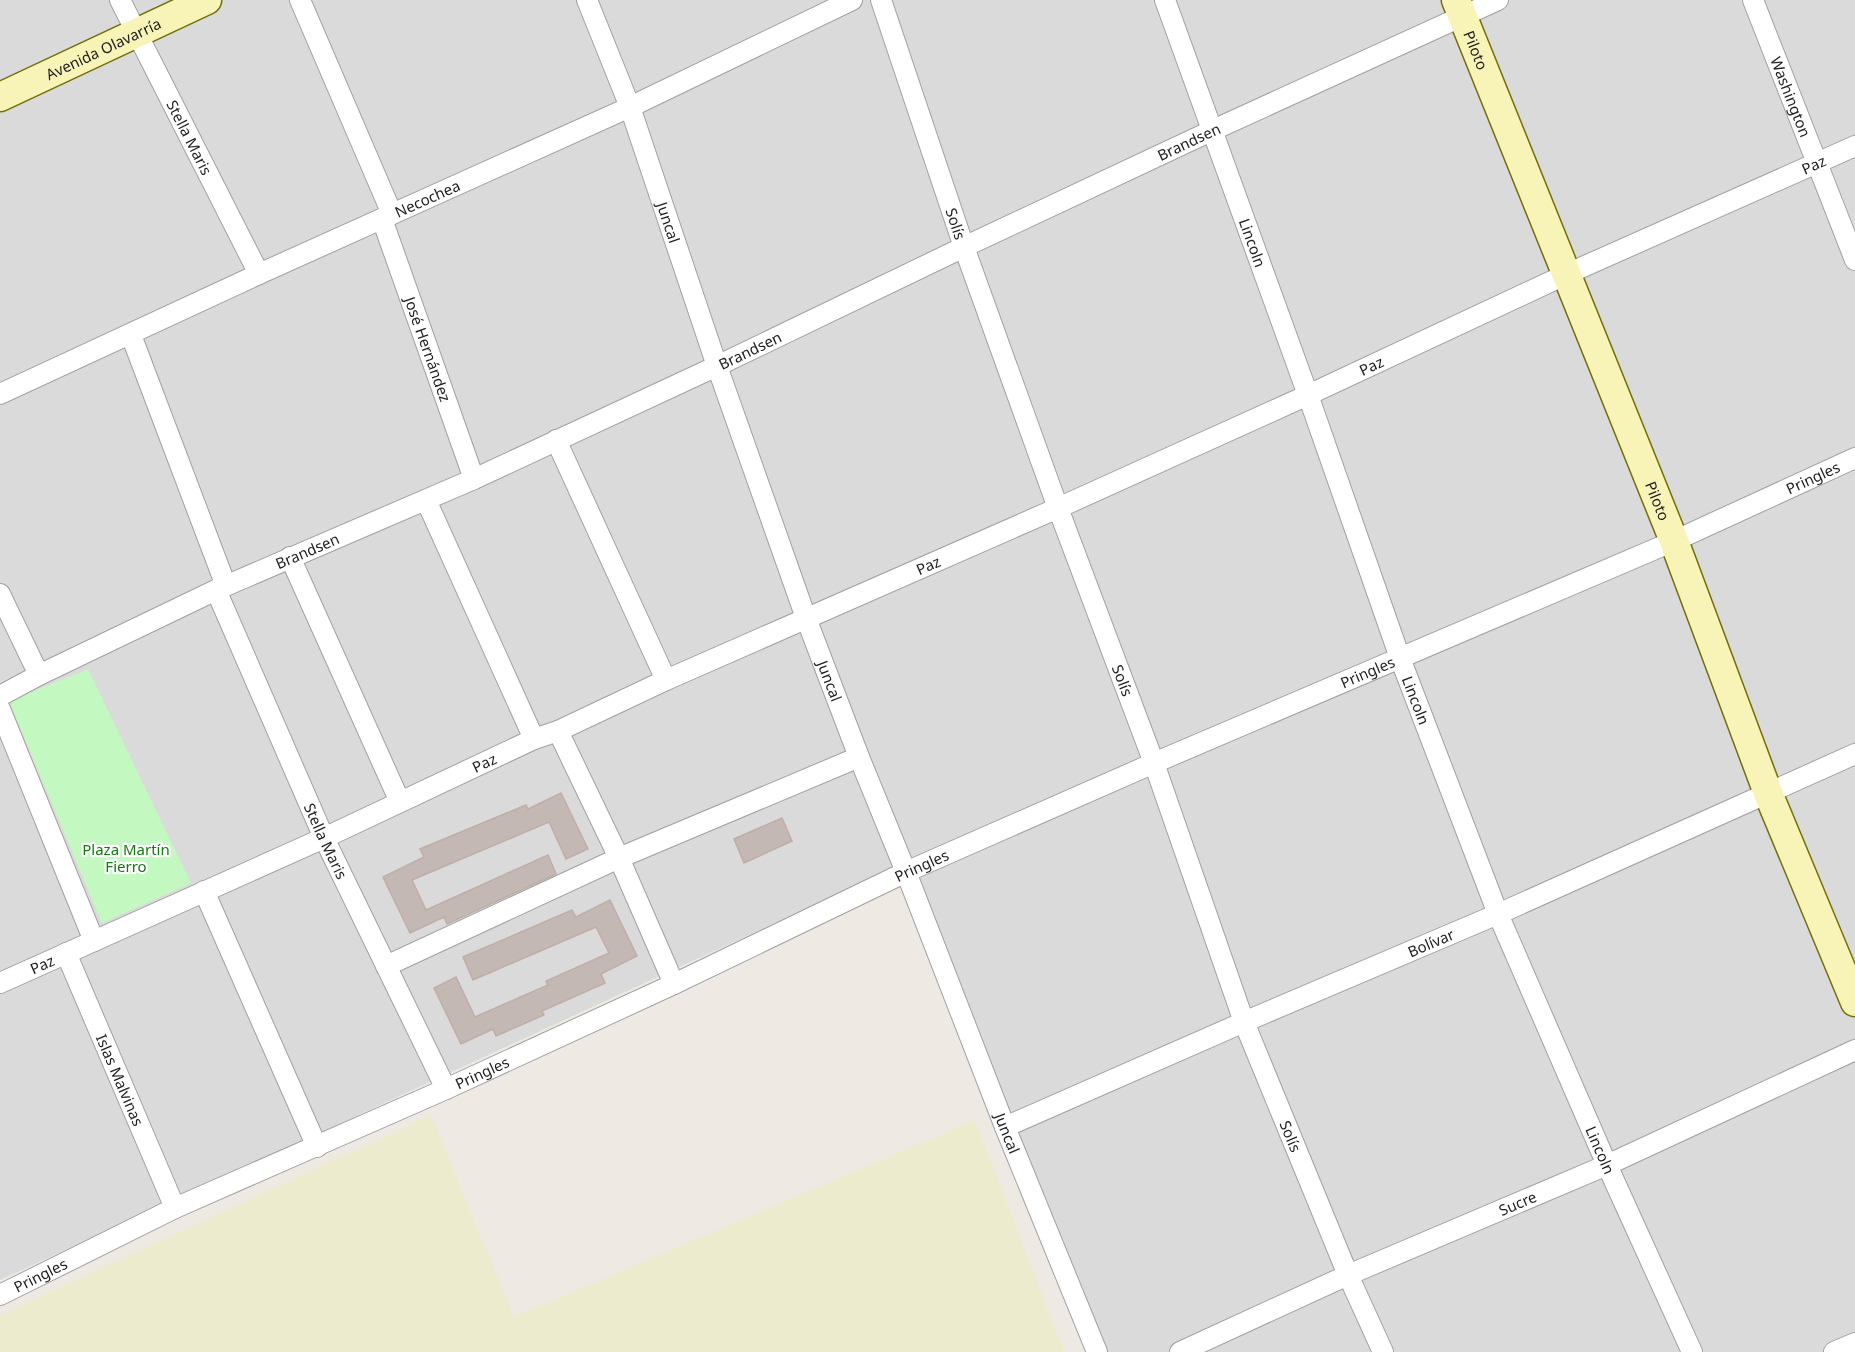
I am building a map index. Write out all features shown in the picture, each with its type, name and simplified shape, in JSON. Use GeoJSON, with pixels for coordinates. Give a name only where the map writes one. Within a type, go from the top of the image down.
{"type":"FeatureCollection","features":[{"type":"Feature","properties":{"kind":"main road","name":"Avenida Olavarría"},"geometry":{"type":"LineString","coordinates":[[0,98],[207,0]]}},
{"type":"Feature","properties":{"kind":"main road","name":"Piloto"},"geometry":{"type":"LineString","coordinates":[[1460,8],[1674,541],[1768,793],[1855,1002]]}},
{"type":"Feature","properties":{"kind":"street","name":"Stella Maris"},"geometry":{"type":"LineString","coordinates":[[120,0],[259,274]]}},
{"type":"Feature","properties":{"kind":"street","name":"José Hernández"},"geometry":{"type":"LineString","coordinates":[[300,0],[387,217],[474,479]]}},
{"type":"Feature","properties":{"kind":"street","name":"Juncal"},"geometry":{"type":"LineString","coordinates":[[587,0],[630,107],[717,366],[806,618],[1005,1127],[1098,1352]]}},
{"type":"Feature","properties":{"kind":"street","name":"Necochea"},"geometry":{"type":"LineString","coordinates":[[0,394],[259,274],[630,107],[852,0]]}},
{"type":"Feature","properties":{"kind":"street","name":"Solís"},"geometry":{"type":"LineString","coordinates":[[881,0],[964,247],[1058,508],[1154,763],[1244,1022],[1348,1275],[1383,1352]]}},
{"type":"Feature","properties":{"kind":"street","name":"Lincoln"},"geometry":{"type":"LineString","coordinates":[[1165,0],[1308,395],[1400,658],[1498,914],[1607,1165],[1692,1352]]}},
{"type":"Feature","properties":{"kind":"street","name":"Brandsen"},"geometry":{"type":"LineString","coordinates":[[0,696],[221,588],[474,479],[717,366],[1211,131],[1460,8],[1498,0]]}},
{"type":"Feature","properties":{"kind":"street","name":"Washington"},"geometry":{"type":"LineString","coordinates":[[1753,0],[1855,260]]}},
{"type":"Feature","properties":{"kind":"street","name":"Paz"},"geometry":{"type":"LineString","coordinates":[[0,983],[324,838],[534,739],[558,731],[666,680],[1058,508],[1568,274],[1855,146]]}},
{"type":"Feature","properties":{"kind":"street","name":"Stella Maris"},"geometry":{"type":"LineString","coordinates":[[131,335],[221,588],[324,838],[446,1089]]}},
{"type":"Feature","properties":{"kind":"street"},"geometry":{"type":"LineString","coordinates":[[556,440],[666,680]]}},
{"type":"Feature","properties":{"kind":"street","name":"Pringles"},"geometry":{"type":"LineString","coordinates":[[0,1295],[175,1208],[446,1089],[674,984],[906,872],[1154,763],[1674,541],[1855,458]]}},
{"type":"Feature","properties":{"kind":"street"},"geometry":{"type":"LineString","coordinates":[[426,500],[534,739]]}},
{"type":"Feature","properties":{"kind":"street"},"geometry":{"type":"LineString","coordinates":[[290,557],[400,802]]}},
{"type":"Feature","properties":{"kind":"street"},"geometry":{"type":"LineString","coordinates":[[0,594],[39,675]]}},
{"type":"Feature","properties":{"kind":"street"},"geometry":{"type":"LineString","coordinates":[[0,710],[94,941]]}},
{"type":"Feature","properties":{"kind":"street"},"geometry":{"type":"LineString","coordinates":[[558,731],[619,858],[674,984]]}},
{"type":"Feature","properties":{"kind":"street","name":"Bolívar"},"geometry":{"type":"LineString","coordinates":[[1005,1127],[1498,914],[1855,754]]}},
{"type":"Feature","properties":{"kind":"street"},"geometry":{"type":"LineString","coordinates":[[386,966],[619,858],[859,758]]}},
{"type":"Feature","properties":{"kind":"street"},"geometry":{"type":"LineString","coordinates":[[204,891],[317,1147]]}},
{"type":"Feature","properties":{"kind":"street","name":"Islas Malvinas"},"geometry":{"type":"LineString","coordinates":[[66,952],[175,1208]]}},
{"type":"Feature","properties":{"kind":"street","name":"Sucre"},"geometry":{"type":"LineString","coordinates":[[1180,1352],[1348,1275],[1607,1165],[1855,1050]]}},
{"type":"Feature","properties":{"kind":"street"},"geometry":{"type":"LineString","coordinates":[[1834,1352],[1855,1343]]}},
{"type":"Feature","properties":{"kind":"shaded area"},"geometry":{"type":"Polygon","coordinates":[[[0,0],[1855,0],[1855,1352],[1086,1352],[894,868],[0,1280],[0,0]]]}},
{"type":"Feature","properties":{"kind":"shaded area"},"geometry":{"type":"Polygon","coordinates":[[[431,1115],[514,1317],[975,1120],[1064,1352],[0,1352],[0,1315],[431,1115]]]}},
{"type":"Feature","properties":{"kind":"green space","name":"Plaza Martín Fierro"},"geometry":{"type":"Polygon","coordinates":[[[88,669],[191,883],[102,923],[9,701],[88,669]]]}},
{"type":"Feature","properties":{"kind":"building"},"geometry":{"type":"Polygon","coordinates":[[[561,793],[588,849],[566,859],[549,822],[412,880],[426,910],[548,855],[556,874],[447,924],[444,917],[410,933],[383,877],[424,857],[420,849],[526,805],[528,809],[561,793]]]}},
{"type":"Feature","properties":{"kind":"building"},"geometry":{"type":"Polygon","coordinates":[[[782,818],[792,841],[744,863],[734,839],[782,818]]]}},
{"type":"Feature","properties":{"kind":"building"},"geometry":{"type":"Polygon","coordinates":[[[610,900],[637,956],[601,974],[605,983],[542,1011],[544,1015],[496,1036],[493,1029],[461,1044],[434,988],[456,977],[475,1017],[548,985],[546,981],[609,953],[596,927],[473,980],[463,957],[572,910],[576,917],[610,900]]]}}]}
